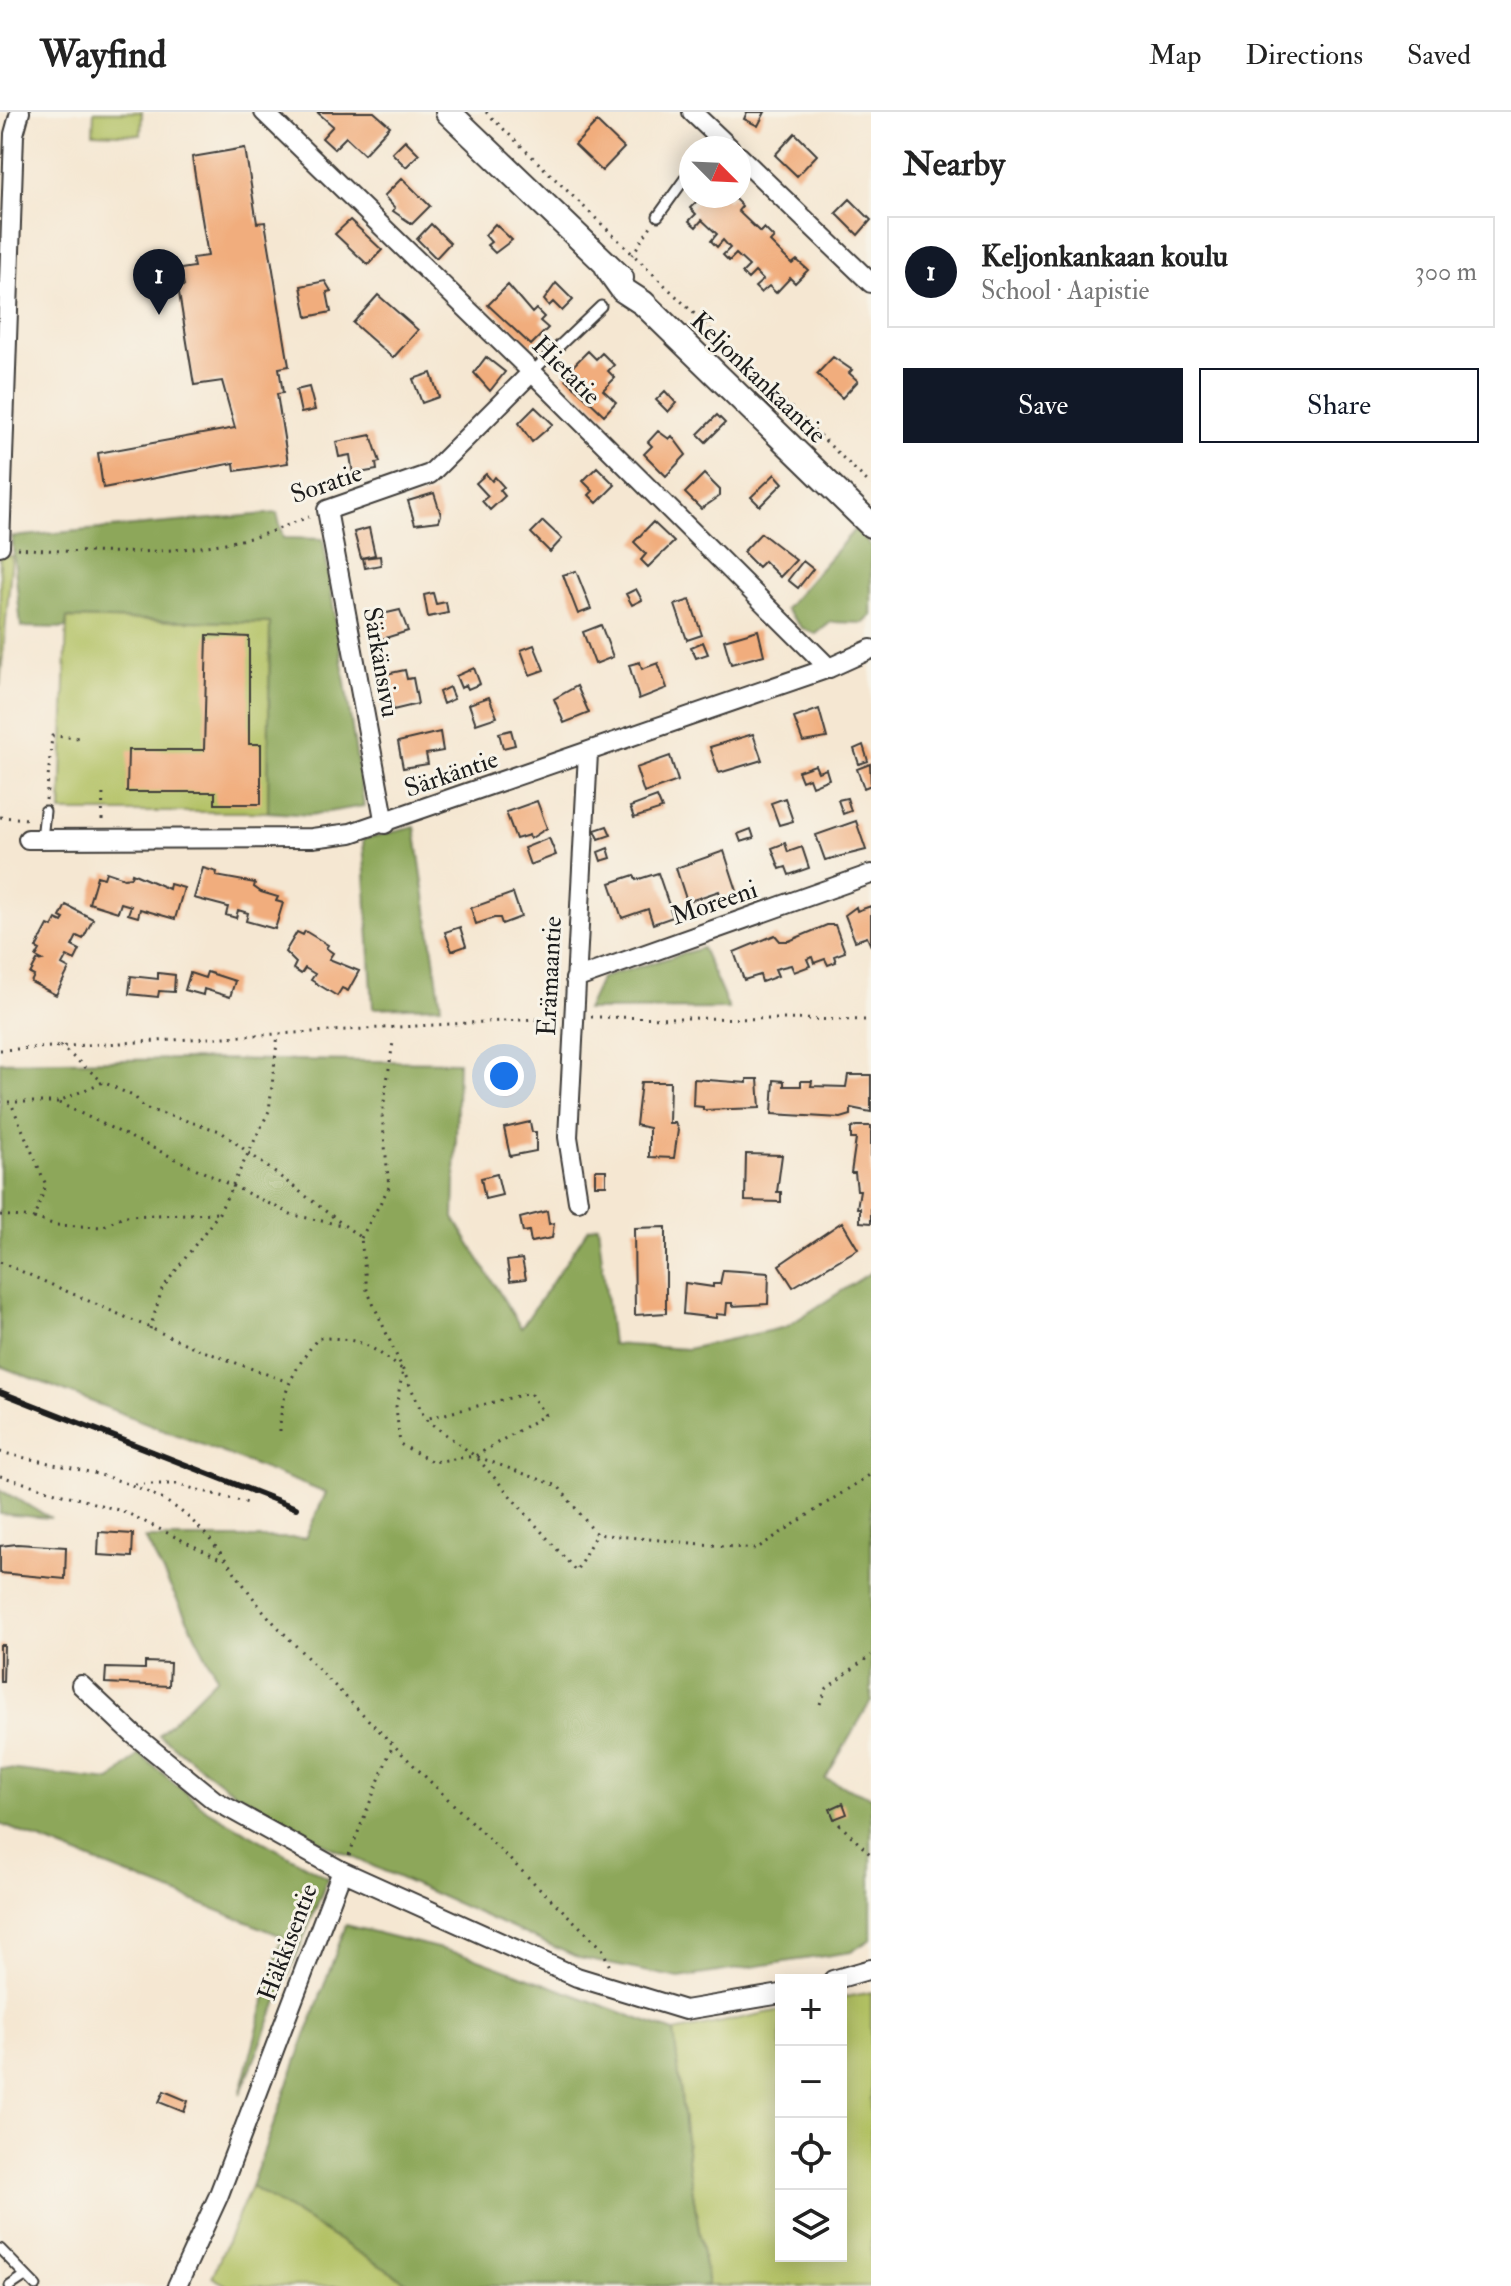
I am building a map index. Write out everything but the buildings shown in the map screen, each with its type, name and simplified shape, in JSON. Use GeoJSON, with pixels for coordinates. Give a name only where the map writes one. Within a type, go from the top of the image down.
{"type":"FeatureCollection","features":[{"type":"Feature","properties":{"kind":"main road","name":"Keljonkankaantie"},"geometry":{"type":"LineString","coordinates":[[448,112],[608,269],[623,290],[643,303],[871,525]]}},
{"type":"Feature","properties":{"kind":"street"},"geometry":{"type":"LineString","coordinates":[[0,546],[14,134],[20,112]]}},
{"type":"Feature","properties":{"kind":"street","name":"Hietatie"},"geometry":{"type":"LineString","coordinates":[[264,112],[532,372],[829,668]]}},
{"type":"Feature","properties":{"kind":"street"},"geometry":{"type":"LineString","coordinates":[[692,112],[708,136]]}},
{"type":"Feature","properties":{"kind":"street"},"geometry":{"type":"LineString","coordinates":[[751,168],[871,283]]}},
{"type":"Feature","properties":{"kind":"street","name":"Soratie"},"geometry":{"type":"LineString","coordinates":[[327,510],[430,474],[532,372]]}},
{"type":"Feature","properties":{"kind":"street","name":"Särkänsivu"},"geometry":{"type":"LineString","coordinates":[[327,510],[385,824]]}},
{"type":"Feature","properties":{"kind":"street","name":"Särkäntie"},"geometry":{"type":"LineString","coordinates":[[40,828],[312,838],[385,824],[829,668],[871,649]]}},
{"type":"Feature","properties":{"kind":"street","name":"Erämaantie"},"geometry":{"type":"LineString","coordinates":[[578,1201],[568,1137],[588,753]]}},
{"type":"Feature","properties":{"kind":"street","name":"Moreeni"},"geometry":{"type":"LineString","coordinates":[[575,979],[871,874]]}},
{"type":"Feature","properties":{"kind":"street","name":"Häkkisentie"},"geometry":{"type":"LineString","coordinates":[[81,1685],[133,1734],[214,1800],[342,1871],[218,2197],[177,2286]]}},
{"type":"Feature","properties":{"kind":"street"},"geometry":{"type":"LineString","coordinates":[[342,1871],[620,1993],[685,2010],[775,1995]]}},
{"type":"Feature","properties":{"kind":"street"},"geometry":{"type":"LineString","coordinates":[[847,1976],[871,1969]]}},
{"type":"Feature","properties":{"kind":"lane"},"geometry":{"type":"LineString","coordinates":[[658,216],[679,187]]}},
{"type":"Feature","properties":{"kind":"lane","name":"Soratie"},"geometry":{"type":"LineString","coordinates":[[532,372],[601,306]]}},
{"type":"Feature","properties":{"kind":"lane"},"geometry":{"type":"LineString","coordinates":[[0,2249],[36,2286]]}},
{"type":"Feature","properties":{"kind":"lane"},"geometry":{"type":"LineString","coordinates":[[10,2286],[25,2276]]}},
{"type":"Feature","properties":{"kind":"path"},"geometry":{"type":"LineString","coordinates":[[486,112],[871,485]]}},
{"type":"Feature","properties":{"kind":"path"},"geometry":{"type":"LineString","coordinates":[[632,255],[658,216]]}},
{"type":"Feature","properties":{"kind":"path","name":"Soratie"},"geometry":{"type":"LineString","coordinates":[[0,546],[85,553],[205,546],[248,539],[327,510]]}},
{"type":"Feature","properties":{"kind":"path"},"geometry":{"type":"LineString","coordinates":[[0,817],[19,818],[40,828],[52,736],[81,738]]}},
{"type":"Feature","properties":{"kind":"path"},"geometry":{"type":"LineString","coordinates":[[88,820],[102,820],[103,792]]}},
{"type":"Feature","properties":{"kind":"path"},"geometry":{"type":"LineString","coordinates":[[0,1050],[573,1017],[871,1020]]}},
{"type":"Feature","properties":{"kind":"path"},"geometry":{"type":"LineString","coordinates":[[150,1329],[162,1289],[219,1213],[269,1111],[278,1034]]}},
{"type":"Feature","properties":{"kind":"path"},"geometry":{"type":"LineString","coordinates":[[393,1042],[382,1115],[389,1187],[361,1238],[367,1290],[425,1419],[475,1456],[576,1571],[596,1534]]}},
{"type":"Feature","properties":{"kind":"path"},"geometry":{"type":"LineString","coordinates":[[60,1046],[103,1082],[135,1097],[144,1108],[220,1131],[361,1238]]}},
{"type":"Feature","properties":{"kind":"path"},"geometry":{"type":"LineString","coordinates":[[0,1102],[57,1102],[103,1082]]}},
{"type":"Feature","properties":{"kind":"path"},"geometry":{"type":"LineString","coordinates":[[57,1102],[293,1215],[345,1226]]}},
{"type":"Feature","properties":{"kind":"path"},"geometry":{"type":"LineString","coordinates":[[11,1103],[46,1185],[34,1218]]}},
{"type":"Feature","properties":{"kind":"path"},"geometry":{"type":"LineString","coordinates":[[0,1215],[34,1218],[56,1225],[102,1227],[123,1216],[219,1213]]}},
{"type":"Feature","properties":{"kind":"path"},"geometry":{"type":"LineString","coordinates":[[0,1262],[150,1329],[289,1382]]}},
{"type":"Feature","properties":{"kind":"path"},"geometry":{"type":"LineString","coordinates":[[280,1431],[280,1403],[289,1382],[318,1338],[352,1338],[371,1346],[403,1370]]}},
{"type":"Feature","properties":{"kind":"path"},"geometry":{"type":"LineString","coordinates":[[403,1370],[396,1407],[400,1444],[433,1462],[475,1456],[545,1415],[530,1393],[425,1419]]}},
{"type":"Feature","properties":{"kind":"path"},"geometry":{"type":"LineString","coordinates":[[0,1452],[131,1484],[176,1484],[248,1503]]}},
{"type":"Feature","properties":{"kind":"path"},"geometry":{"type":"LineString","coordinates":[[475,1456],[558,1486],[596,1534],[756,1549],[871,1474]]}},
{"type":"Feature","properties":{"kind":"path"},"geometry":{"type":"LineString","coordinates":[[0,1476],[125,1512],[225,1562]]}},
{"type":"Feature","properties":{"kind":"path"},"geometry":{"type":"LineString","coordinates":[[131,1484],[186,1515],[201,1528],[248,1596],[392,1747],[602,1948],[620,1993]]}},
{"type":"Feature","properties":{"kind":"path"},"geometry":{"type":"LineString","coordinates":[[820,1704],[827,1688],[871,1655]]}},
{"type":"Feature","properties":{"kind":"path"},"geometry":{"type":"LineString","coordinates":[[342,1871],[392,1747]]}},
{"type":"Feature","properties":{"kind":"path"},"geometry":{"type":"LineString","coordinates":[[839,1824],[871,1855]]}},
{"type":"Feature","properties":{"kind":"green space"},"geometry":{"type":"Polygon","coordinates":[[[94,112],[142,112],[141,135],[93,133],[94,112]]]}},
{"type":"Feature","properties":{"kind":"green space"},"geometry":{"type":"Polygon","coordinates":[[[277,513],[283,538],[323,539],[364,806],[310,815],[268,812],[270,623],[67,618],[66,628],[21,627],[12,537],[277,513]]]}},
{"type":"Feature","properties":{"kind":"green space"},"geometry":{"type":"Polygon","coordinates":[[[855,529],[871,546],[871,616],[864,623],[831,622],[816,634],[802,628],[785,609],[855,529]]]}},
{"type":"Feature","properties":{"kind":"green space"},"geometry":{"type":"Polygon","coordinates":[[[0,555],[12,556],[0,686],[0,555]]]}},
{"type":"Feature","properties":{"kind":"green space"},"geometry":{"type":"Polygon","coordinates":[[[67,618],[270,623],[268,812],[61,812],[67,618]]]}},
{"type":"Feature","properties":{"kind":"green space"},"geometry":{"type":"Polygon","coordinates":[[[415,827],[441,1006],[373,1008],[363,839],[415,827]]]}},
{"type":"Feature","properties":{"kind":"green space"},"geometry":{"type":"Polygon","coordinates":[[[702,948],[729,1009],[586,1010],[601,978],[702,948]]]}},
{"type":"Feature","properties":{"kind":"green space"},"geometry":{"type":"Polygon","coordinates":[[[185,1059],[458,1062],[454,1218],[521,1328],[589,1228],[598,1225],[612,1344],[687,1349],[786,1327],[871,1272],[871,1701],[825,1779],[871,1797],[871,1939],[851,1952],[679,1978],[579,1958],[330,1847],[225,1786],[159,1735],[217,1677],[145,1538],[305,1538],[326,1493],[0,1366],[0,1062],[185,1059]]]}},
{"type":"Feature","properties":{"kind":"green space"},"geometry":{"type":"Polygon","coordinates":[[[0,1490],[51,1518],[0,1514],[0,1490]]]}},
{"type":"Feature","properties":{"kind":"green space"},"geometry":{"type":"Polygon","coordinates":[[[139,1754],[207,1810],[328,1878],[240,2095],[282,1936],[0,1824],[0,1768],[111,1781],[139,1754]]]}},
{"type":"Feature","properties":{"kind":"green space"},"geometry":{"type":"Polygon","coordinates":[[[346,1925],[473,1957],[674,2032],[689,2168],[708,2286],[413,2286],[251,2186],[346,1925]]]}},
{"type":"Feature","properties":{"kind":"green space"},"geometry":{"type":"Polygon","coordinates":[[[871,1992],[871,2286],[708,2286],[689,2168],[674,2032],[775,2011],[775,2262],[847,2262],[847,1997],[871,1992]]]}},
{"type":"Feature","properties":{"kind":"green space"},"geometry":{"type":"Polygon","coordinates":[[[251,2186],[413,2286],[228,2286],[212,2277],[251,2186]]]}},
{"type":"Feature","properties":{"kind":"railway"},"geometry":{"type":"LineString","coordinates":[[0,1392],[296,1508]]}},
{"type":"Feature","properties":{"kind":"place","name":"Keljonkankaan koulu"},"geometry":{"type":"Point","coordinates":[159,315]}}]}
